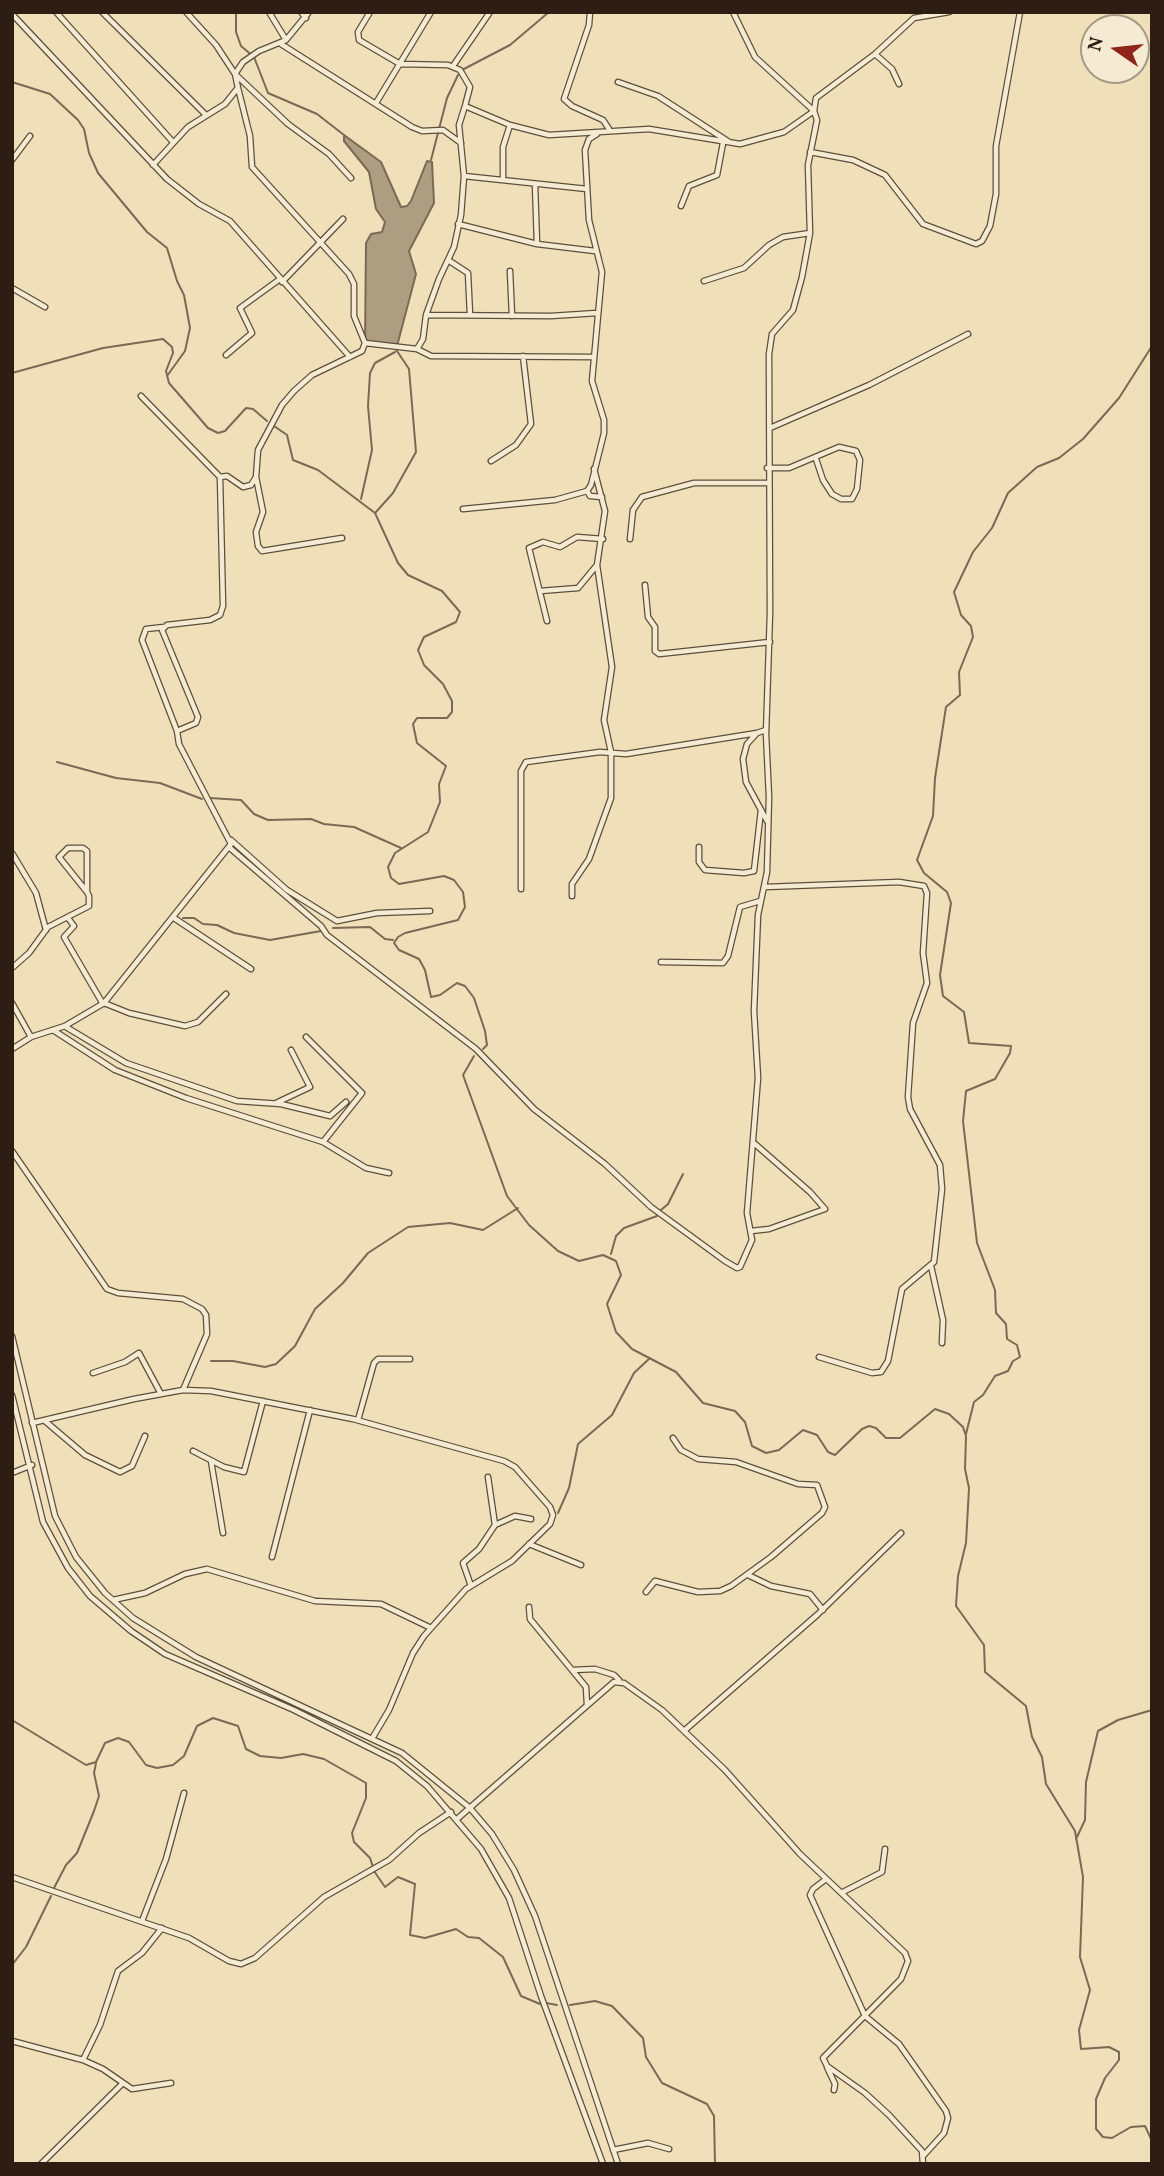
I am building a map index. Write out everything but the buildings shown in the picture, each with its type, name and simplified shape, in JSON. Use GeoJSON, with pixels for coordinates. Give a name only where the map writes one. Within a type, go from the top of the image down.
{"type":"FeatureCollection","features":[{"type":"Feature","properties":{"kind":"street"},"geometry":{"type":"LineString","coordinates":[[56,12],[172,141]]}},
{"type":"Feature","properties":{"kind":"street"},"geometry":{"type":"LineString","coordinates":[[102,12],[206,116]]}},
{"type":"Feature","properties":{"kind":"street"},"geometry":{"type":"LineString","coordinates":[[186,12],[216,45],[235,74],[288,124],[329,154],[351,178]]}},
{"type":"Feature","properties":{"kind":"street"},"geometry":{"type":"LineString","coordinates":[[269,12],[284,42],[416,129],[443,130],[461,143]]}},
{"type":"Feature","properties":{"kind":"street"},"geometry":{"type":"LineString","coordinates":[[301,12],[307,15],[284,42],[258,51],[243,62],[235,74],[250,136],[251,167],[352,279],[354,316],[365,343],[362,351],[312,375],[282,405],[260,442],[256,477],[263,512],[256,539],[262,551],[342,538]]}},
{"type":"Feature","properties":{"kind":"street"},"geometry":{"type":"LineString","coordinates":[[370,12],[356,37],[400,64],[453,66],[470,81],[459,125],[464,176],[454,247],[426,315],[423,339],[417,349]]}},
{"type":"Feature","properties":{"kind":"street"},"geometry":{"type":"LineString","coordinates":[[376,103],[431,12]]}},
{"type":"Feature","properties":{"kind":"street"},"geometry":{"type":"LineString","coordinates":[[453,66],[490,12]]}},
{"type":"Feature","properties":{"kind":"street"},"geometry":{"type":"LineString","coordinates":[[590,12],[589,26],[564,99],[572,106],[603,120],[607,130]]}},
{"type":"Feature","properties":{"kind":"street"},"geometry":{"type":"LineString","coordinates":[[733,12],[755,57],[814,111]]}},
{"type":"Feature","properties":{"kind":"street"},"geometry":{"type":"LineString","coordinates":[[230,848],[321,926],[327,935],[476,1049],[534,1110],[605,1164],[664,1217],[737,1268],[751,1245],[747,1213],[748,1175],[754,1144],[758,1065],[754,1010],[760,901],[765,887],[768,823],[766,734],[770,642],[767,468],[772,334],[789,317],[796,302],[810,233],[810,152],[817,127],[814,111],[816,98],[875,54],[914,18],[949,12]]}},
{"type":"Feature","properties":{"kind":"street"},"geometry":{"type":"LineString","coordinates":[[810,152],[853,160],[885,174],[923,225],[975,244],[982,242],[990,226],[996,194],[996,146],[1020,12]]}},
{"type":"Feature","properties":{"kind":"street"},"geometry":{"type":"LineString","coordinates":[[12,14],[153,164],[192,200],[230,221],[350,356]]}},
{"type":"Feature","properties":{"kind":"street"},"geometry":{"type":"LineString","coordinates":[[875,54],[892,69],[900,84]]}},
{"type":"Feature","properties":{"kind":"street"},"geometry":{"type":"LineString","coordinates":[[618,82],[658,96],[730,143]]}},
{"type":"Feature","properties":{"kind":"street"},"geometry":{"type":"LineString","coordinates":[[153,164],[172,141],[225,104],[238,88]]}},
{"type":"Feature","properties":{"kind":"street"},"geometry":{"type":"LineString","coordinates":[[464,106],[510,125],[549,135],[567,136],[607,130],[655,130],[723,143],[752,142],[784,132],[814,111]]}},
{"type":"Feature","properties":{"kind":"street"},"geometry":{"type":"LineString","coordinates":[[503,179],[503,147],[510,125]]}},
{"type":"Feature","properties":{"kind":"street"},"geometry":{"type":"LineString","coordinates":[[602,497],[590,496],[587,491],[604,433],[604,420],[593,388],[593,357],[601,272],[595,251],[585,150],[589,139],[607,130]]}},
{"type":"Feature","properties":{"kind":"street"},"geometry":{"type":"LineString","coordinates":[[13,158],[30,136]]}},
{"type":"Feature","properties":{"kind":"street"},"geometry":{"type":"LineString","coordinates":[[681,206],[689,186],[717,175],[723,143]]}},
{"type":"Feature","properties":{"kind":"street"},"geometry":{"type":"LineString","coordinates":[[464,176],[587,189]]}},
{"type":"Feature","properties":{"kind":"street"},"geometry":{"type":"LineString","coordinates":[[535,184],[537,244]]}},
{"type":"Feature","properties":{"kind":"street"},"geometry":{"type":"LineString","coordinates":[[226,355],[252,333],[240,308],[281,280],[321,244],[343,219]]}},
{"type":"Feature","properties":{"kind":"street"},"geometry":{"type":"LineString","coordinates":[[458,224],[537,244],[595,251]]}},
{"type":"Feature","properties":{"kind":"street"},"geometry":{"type":"LineString","coordinates":[[704,281],[744,268],[769,245],[783,237],[810,233]]}},
{"type":"Feature","properties":{"kind":"street"},"geometry":{"type":"LineString","coordinates":[[447,260],[468,274],[470,316]]}},
{"type":"Feature","properties":{"kind":"street"},"geometry":{"type":"LineString","coordinates":[[510,271],[512,316]]}},
{"type":"Feature","properties":{"kind":"street"},"geometry":{"type":"LineString","coordinates":[[12,288],[45,307]]}},
{"type":"Feature","properties":{"kind":"street"},"geometry":{"type":"LineString","coordinates":[[426,315],[597,313]]}},
{"type":"Feature","properties":{"kind":"street"},"geometry":{"type":"LineString","coordinates":[[770,428],[881,379],[968,334]]}},
{"type":"Feature","properties":{"kind":"street"},"geometry":{"type":"LineString","coordinates":[[365,343],[417,349],[431,356],[593,357]]}},
{"type":"Feature","properties":{"kind":"street"},"geometry":{"type":"LineString","coordinates":[[491,460],[516,445],[531,424],[523,356]]}},
{"type":"Feature","properties":{"kind":"street"},"geometry":{"type":"LineString","coordinates":[[141,396],[220,477],[222,611],[210,620],[146,629],[142,640],[177,731],[179,744],[202,791],[231,840],[287,890],[337,920],[377,913],[430,911]]}},
{"type":"Feature","properties":{"kind":"street"},"geometry":{"type":"LineString","coordinates":[[767,468],[783,469],[839,447],[859,455],[857,489],[852,499],[841,499],[832,494],[823,480],[816,458]]}},
{"type":"Feature","properties":{"kind":"street"},"geometry":{"type":"LineString","coordinates":[[572,896],[575,878],[589,859],[610,804],[611,752],[604,720],[612,667],[597,565],[603,539],[602,497],[594,467]]}},
{"type":"Feature","properties":{"kind":"street"},"geometry":{"type":"LineString","coordinates":[[220,477],[227,476],[243,487],[251,485],[256,477]]}},
{"type":"Feature","properties":{"kind":"street"},"geometry":{"type":"LineString","coordinates":[[630,539],[633,510],[642,497],[694,483],[768,483]]}},
{"type":"Feature","properties":{"kind":"street"},"geometry":{"type":"LineString","coordinates":[[463,509],[526,506],[587,491]]}},
{"type":"Feature","properties":{"kind":"street"},"geometry":{"type":"LineString","coordinates":[[547,621],[531,546],[543,542],[560,547],[583,536],[603,539]]}},
{"type":"Feature","properties":{"kind":"street"},"geometry":{"type":"LineString","coordinates":[[540,591],[578,588],[597,565]]}},
{"type":"Feature","properties":{"kind":"street"},"geometry":{"type":"LineString","coordinates":[[645,586],[648,617],[656,627],[655,651],[659,654],[770,642]]}},
{"type":"Feature","properties":{"kind":"street"},"geometry":{"type":"LineString","coordinates":[[164,627],[163,635],[198,717],[196,723],[177,731]]}},
{"type":"Feature","properties":{"kind":"street"},"geometry":{"type":"LineString","coordinates":[[521,889],[523,764],[538,759],[611,752],[626,754],[766,730],[766,734]]}},
{"type":"Feature","properties":{"kind":"street"},"geometry":{"type":"LineString","coordinates":[[757,733],[747,744],[743,759],[746,782],[768,823]]}},
{"type":"Feature","properties":{"kind":"street"},"geometry":{"type":"LineString","coordinates":[[699,847],[699,862],[705,870],[744,873],[754,871],[761,810]]}},
{"type":"Feature","properties":{"kind":"street"},"geometry":{"type":"LineString","coordinates":[[12,1049],[31,1037],[65,1026],[104,1003],[230,848],[231,840]]}},
{"type":"Feature","properties":{"kind":"street"},"geometry":{"type":"LineString","coordinates":[[12,968],[29,953],[46,930],[89,906],[91,899],[87,892],[59,857],[68,848],[83,848],[87,851],[87,892]]}},
{"type":"Feature","properties":{"kind":"street"},"geometry":{"type":"LineString","coordinates":[[12,853],[36,893],[46,930]]}},
{"type":"Feature","properties":{"kind":"street"},"geometry":{"type":"LineString","coordinates":[[765,887],[881,882],[926,888],[923,953],[927,983],[914,1023],[908,1097],[910,1109],[940,1165],[941,1201],[935,1257],[931,1266],[902,1289],[888,1361],[881,1372],[872,1373],[819,1357]]}},
{"type":"Feature","properties":{"kind":"street"},"geometry":{"type":"LineString","coordinates":[[661,962],[723,963],[728,956],[740,907],[760,901]]}},
{"type":"Feature","properties":{"kind":"street"},"geometry":{"type":"LineString","coordinates":[[68,918],[74,926],[64,937],[104,1003],[129,1013],[185,1026],[194,1024],[208,1014],[226,994]]}},
{"type":"Feature","properties":{"kind":"street"},"geometry":{"type":"LineString","coordinates":[[174,918],[251,969]]}},
{"type":"Feature","properties":{"kind":"street"},"geometry":{"type":"LineString","coordinates":[[12,1003],[31,1037]]}},
{"type":"Feature","properties":{"kind":"street"},"geometry":{"type":"LineString","coordinates":[[65,1026],[135,1067],[237,1101],[275,1103],[330,1116],[346,1102]]}},
{"type":"Feature","properties":{"kind":"street"},"geometry":{"type":"LineString","coordinates":[[52,1030],[115,1070],[186,1098],[323,1142],[366,1168],[389,1173]]}},
{"type":"Feature","properties":{"kind":"street"},"geometry":{"type":"LineString","coordinates":[[306,1037],[362,1093],[323,1142]]}},
{"type":"Feature","properties":{"kind":"street"},"geometry":{"type":"LineString","coordinates":[[275,1103],[310,1087],[291,1050]]}},
{"type":"Feature","properties":{"kind":"street"},"geometry":{"type":"LineString","coordinates":[[751,1231],[769,1229],[825,1209],[810,1192],[754,1144]]}},
{"type":"Feature","properties":{"kind":"street"},"geometry":{"type":"LineString","coordinates":[[12,1151],[107,1289],[118,1293],[183,1299],[202,1309],[206,1315],[207,1334],[183,1390]]}},
{"type":"Feature","properties":{"kind":"street"},"geometry":{"type":"LineString","coordinates":[[931,1266],[943,1320],[942,1343]]}},
{"type":"Feature","properties":{"kind":"street"},"geometry":{"type":"LineString","coordinates":[[12,1336],[49,1497],[59,1526],[83,1566],[112,1600],[153,1632],[196,1657],[373,1737],[418,1763],[470,1808],[503,1850],[526,1894],[618,2164]]}},
{"type":"Feature","properties":{"kind":"street"},"geometry":{"type":"LineString","coordinates":[[93,1373],[125,1362],[139,1353],[162,1394]]}},
{"type":"Feature","properties":{"kind":"street"},"geometry":{"type":"LineString","coordinates":[[358,1420],[374,1363],[378,1359],[410,1359]]}},
{"type":"Feature","properties":{"kind":"street"},"geometry":{"type":"LineString","coordinates":[[32,1423],[183,1390],[211,1391],[358,1420],[515,1467],[552,1510],[550,1524],[512,1561],[471,1586],[431,1628],[413,1653],[393,1702],[373,1737]]}},
{"type":"Feature","properties":{"kind":"street"},"geometry":{"type":"LineString","coordinates":[[12,1395],[32,1465],[40,1512],[48,1532],[68,1568],[104,1609],[175,1660],[294,1710],[396,1761],[457,1819],[491,1864],[509,1898],[541,1996],[603,2164]]}},
{"type":"Feature","properties":{"kind":"street"},"geometry":{"type":"LineString","coordinates":[[193,1451],[240,1473],[246,1470],[263,1401]]}},
{"type":"Feature","properties":{"kind":"street"},"geometry":{"type":"LineString","coordinates":[[272,1557],[310,1410]]}},
{"type":"Feature","properties":{"kind":"street"},"geometry":{"type":"LineString","coordinates":[[45,1421],[85,1455],[120,1472],[132,1466],[145,1436]]}},
{"type":"Feature","properties":{"kind":"street"},"geometry":{"type":"LineString","coordinates":[[646,1592],[655,1581],[698,1592],[720,1591],[748,1575],[822,1513],[825,1507],[820,1489],[813,1483],[799,1484],[736,1462],[698,1459],[681,1450],[673,1438]]}},
{"type":"Feature","properties":{"kind":"street"},"geometry":{"type":"LineString","coordinates":[[211,1461],[223,1533]]}},
{"type":"Feature","properties":{"kind":"street"},"geometry":{"type":"LineString","coordinates":[[12,1472],[32,1465]]}},
{"type":"Feature","properties":{"kind":"street"},"geometry":{"type":"LineString","coordinates":[[488,1477],[495,1525]]}},
{"type":"Feature","properties":{"kind":"street"},"geometry":{"type":"LineString","coordinates":[[471,1586],[463,1563],[479,1549],[495,1525],[515,1516],[531,1519]]}},
{"type":"Feature","properties":{"kind":"street"},"geometry":{"type":"LineString","coordinates":[[685,1731],[823,1610],[901,1533]]}},
{"type":"Feature","properties":{"kind":"street"},"geometry":{"type":"LineString","coordinates":[[529,1544],[581,1565]]}},
{"type":"Feature","properties":{"kind":"street"},"geometry":{"type":"LineString","coordinates":[[112,1600],[145,1593],[184,1574],[207,1569],[318,1601],[381,1604],[431,1628]]}},
{"type":"Feature","properties":{"kind":"street"},"geometry":{"type":"LineString","coordinates":[[748,1575],[771,1586],[810,1594],[823,1610]]}},
{"type":"Feature","properties":{"kind":"street"},"geometry":{"type":"LineString","coordinates":[[530,1607],[530,1619],[586,1686],[587,1706]]}},
{"type":"Feature","properties":{"kind":"street"},"geometry":{"type":"LineString","coordinates":[[573,1671],[595,1669],[614,1675],[662,1710],[841,1894],[897,1944],[908,1961],[901,1979],[823,2058],[835,2084],[834,2090]]}},
{"type":"Feature","properties":{"kind":"street"},"geometry":{"type":"LineString","coordinates":[[457,1819],[619,1681]]}},
{"type":"Feature","properties":{"kind":"street"},"geometry":{"type":"LineString","coordinates":[[142,1921],[166,1859],[184,1793]]}},
{"type":"Feature","properties":{"kind":"street"},"geometry":{"type":"LineString","coordinates":[[12,1877],[196,1941],[238,1964],[249,1962],[324,1897],[389,1860],[419,1833],[451,1812]]}},
{"type":"Feature","properties":{"kind":"street"},"geometry":{"type":"LineString","coordinates":[[841,1894],[882,1872],[885,1849]]}},
{"type":"Feature","properties":{"kind":"street"},"geometry":{"type":"LineString","coordinates":[[826,1879],[813,1888],[810,1895],[865,2016],[899,2044],[946,2111],[948,2118],[944,2133],[924,2155],[923,2164]]}},
{"type":"Feature","properties":{"kind":"street"},"geometry":{"type":"LineString","coordinates":[[83,2060],[100,2025],[118,1971],[142,1952],[162,1928]]}},
{"type":"Feature","properties":{"kind":"street"},"geometry":{"type":"LineString","coordinates":[[12,2041],[83,2060],[98,2066],[135,2090],[171,2083]]}},
{"type":"Feature","properties":{"kind":"street"},"geometry":{"type":"LineString","coordinates":[[827,2066],[874,2101],[924,2155]]}},
{"type":"Feature","properties":{"kind":"street"},"geometry":{"type":"LineString","coordinates":[[41,2164],[122,2084]]}},
{"type":"Feature","properties":{"kind":"street"},"geometry":{"type":"LineString","coordinates":[[613,2150],[648,2143],[669,2148]]}},
{"type":"Feature","properties":{"kind":"shaded area"},"geometry":{"type":"Polygon","coordinates":[[[344,135],[381,162],[401,207],[407,206],[411,201],[427,161],[432,162],[434,203],[409,251],[416,274],[397,346],[365,343],[366,243],[371,234],[382,232],[385,222],[376,209],[369,172],[344,141],[344,135]]]}},
{"type":"Feature","properties":{"kind":"waterway"},"geometry":{"type":"LineString","coordinates":[[236,12],[236,32],[241,46],[254,57],[268,93],[317,114],[344,135]]}},
{"type":"Feature","properties":{"kind":"waterway"},"geometry":{"type":"LineString","coordinates":[[462,70],[510,45],[549,12]]}},
{"type":"Feature","properties":{"kind":"waterway"},"geometry":{"type":"LineString","coordinates":[[431,160],[447,98],[458,75]]}},
{"type":"Feature","properties":{"kind":"waterway"},"geometry":{"type":"LineString","coordinates":[[12,82],[50,94],[78,120],[84,129],[89,153],[98,173],[147,232],[167,248],[184,295],[190,328],[185,351],[167,376]]}},
{"type":"Feature","properties":{"kind":"waterway"},"geometry":{"type":"LineString","coordinates":[[12,373],[103,348],[163,339],[172,347],[173,353],[166,371],[169,383],[208,428],[218,433],[225,431],[246,408],[253,409],[267,421]]}},
{"type":"Feature","properties":{"kind":"waterway"},"geometry":{"type":"LineString","coordinates":[[966,1434],[974,1402],[983,1395],[995,1376],[1008,1371],[1013,1361],[1020,1357],[1017,1345],[1007,1339],[1006,1324],[996,1313],[995,1290],[977,1243],[963,1121],[966,1091],[995,1079],[1010,1053],[1011,1046],[969,1043],[964,1012],[943,996],[940,975],[951,903],[947,892],[924,873],[917,860],[933,816],[935,778],[946,707],[960,695],[959,672],[973,637],[971,626],[961,615],[954,592],[973,552],[992,528],[1008,493],[1037,467],[1059,458],[1083,439],[1119,398],[1152,346]]}},
{"type":"Feature","properties":{"kind":"waterway"},"geometry":{"type":"LineString","coordinates":[[376,512],[393,493],[416,452],[409,369],[395,348]]}},
{"type":"Feature","properties":{"kind":"waterway"},"geometry":{"type":"LineString","coordinates":[[361,499],[372,450],[368,406],[370,373],[375,363],[395,352]]}},
{"type":"Feature","properties":{"kind":"waterway"},"geometry":{"type":"LineString","coordinates":[[274,426],[287,435],[293,460],[318,470],[375,513],[398,563],[408,575],[442,591],[460,612],[456,622],[424,637],[418,650],[424,665],[443,684],[452,701],[452,712],[447,718],[417,718],[413,724],[417,743],[446,766],[439,784],[440,802],[428,832],[395,853],[388,867],[391,878],[399,884],[444,876],[454,880],[463,892],[465,907],[458,920],[405,933],[394,943],[399,950],[419,959],[425,970],[431,997],[440,995],[457,983],[465,986],[474,998],[485,1031],[487,1045],[483,1049]]}},
{"type":"Feature","properties":{"kind":"waterway"},"geometry":{"type":"LineString","coordinates":[[57,762],[116,778],[160,783],[202,799]]}},
{"type":"Feature","properties":{"kind":"waterway"},"geometry":{"type":"LineString","coordinates":[[210,798],[241,800],[254,814],[268,820],[311,819],[324,824],[354,827],[401,848]]}},
{"type":"Feature","properties":{"kind":"waterway"},"geometry":{"type":"LineString","coordinates":[[183,918],[194,918],[203,924],[217,925],[234,933],[270,940],[321,931]]}},
{"type":"Feature","properties":{"kind":"waterway"},"geometry":{"type":"LineString","coordinates":[[333,928],[370,927],[385,939],[393,940]]}},
{"type":"Feature","properties":{"kind":"waterway"},"geometry":{"type":"LineString","coordinates":[[474,1056],[463,1075],[507,1196],[529,1225],[558,1251],[579,1261],[603,1255],[616,1261],[621,1275],[607,1304],[616,1332],[632,1349],[676,1372],[703,1403],[735,1411],[745,1422],[752,1446],[766,1453],[779,1450],[803,1430],[817,1435],[828,1452],[835,1455],[862,1429],[869,1426],[876,1428],[886,1438],[900,1438],[935,1409],[949,1414],[963,1427],[966,1436],[965,1469],[969,1488],[966,1543],[958,1576],[956,1606],[984,1645],[985,1672],[1026,1706],[1032,1737],[1042,1757],[1046,1784],[1075,1831],[1083,1877],[1080,1957],[1090,1990],[1079,2030],[1081,2049],[1109,2047],[1119,2052],[1119,2060],[1105,2078],[1096,2099],[1096,2129],[1103,2137],[1112,2138],[1131,2127],[1145,2126],[1152,2141]]}},
{"type":"Feature","properties":{"kind":"waterway"},"geometry":{"type":"LineString","coordinates":[[661,1210],[668,1204],[683,1174]]}},
{"type":"Feature","properties":{"kind":"waterway"},"geometry":{"type":"LineString","coordinates":[[211,1361],[233,1361],[265,1367],[276,1364],[295,1346],[315,1309],[343,1283],[368,1253],[408,1227],[450,1223],[483,1230],[518,1208]]}},
{"type":"Feature","properties":{"kind":"waterway"},"geometry":{"type":"LineString","coordinates":[[611,1254],[616,1236],[624,1228],[657,1216]]}},
{"type":"Feature","properties":{"kind":"waterway"},"geometry":{"type":"LineString","coordinates":[[558,1513],[569,1488],[578,1444],[612,1415],[634,1373],[650,1358]]}},
{"type":"Feature","properties":{"kind":"waterway"},"geometry":{"type":"LineString","coordinates":[[1076,1839],[1085,1820],[1086,1782],[1098,1731],[1118,1720],[1152,1710]]}},
{"type":"Feature","properties":{"kind":"waterway"},"geometry":{"type":"LineString","coordinates":[[12,1720],[86,1765],[96,1762],[105,1743],[118,1738],[129,1742],[146,1765],[157,1768],[173,1765],[184,1756],[197,1726],[213,1718],[238,1726],[246,1749],[260,1756],[281,1758],[303,1754],[324,1759],[366,1783],[366,1798],[352,1833],[354,1842],[370,1858],[373,1867]]}},
{"type":"Feature","properties":{"kind":"waterway"},"geometry":{"type":"LineString","coordinates":[[54,1888],[66,1865],[77,1853],[94,1811],[99,1796],[94,1773],[96,1763]]}},
{"type":"Feature","properties":{"kind":"waterway"},"geometry":{"type":"LineString","coordinates":[[374,1871],[385,1887],[398,1877],[415,1884],[410,1935],[425,1938],[456,1929],[468,1937],[479,1938],[503,1957],[521,1996],[540,2004]]}},
{"type":"Feature","properties":{"kind":"waterway"},"geometry":{"type":"LineString","coordinates":[[12,1965],[26,1947],[51,1896]]}},
{"type":"Feature","properties":{"kind":"waterway"},"geometry":{"type":"LineString","coordinates":[[570,2005],[595,2001],[612,2006],[643,2038],[646,2057],[662,2083],[707,2104],[714,2116],[715,2164]]}},
{"type":"Feature","properties":{"kind":"waterway"},"geometry":{"type":"LineString","coordinates":[[546,2003],[557,2005]]}}]}
